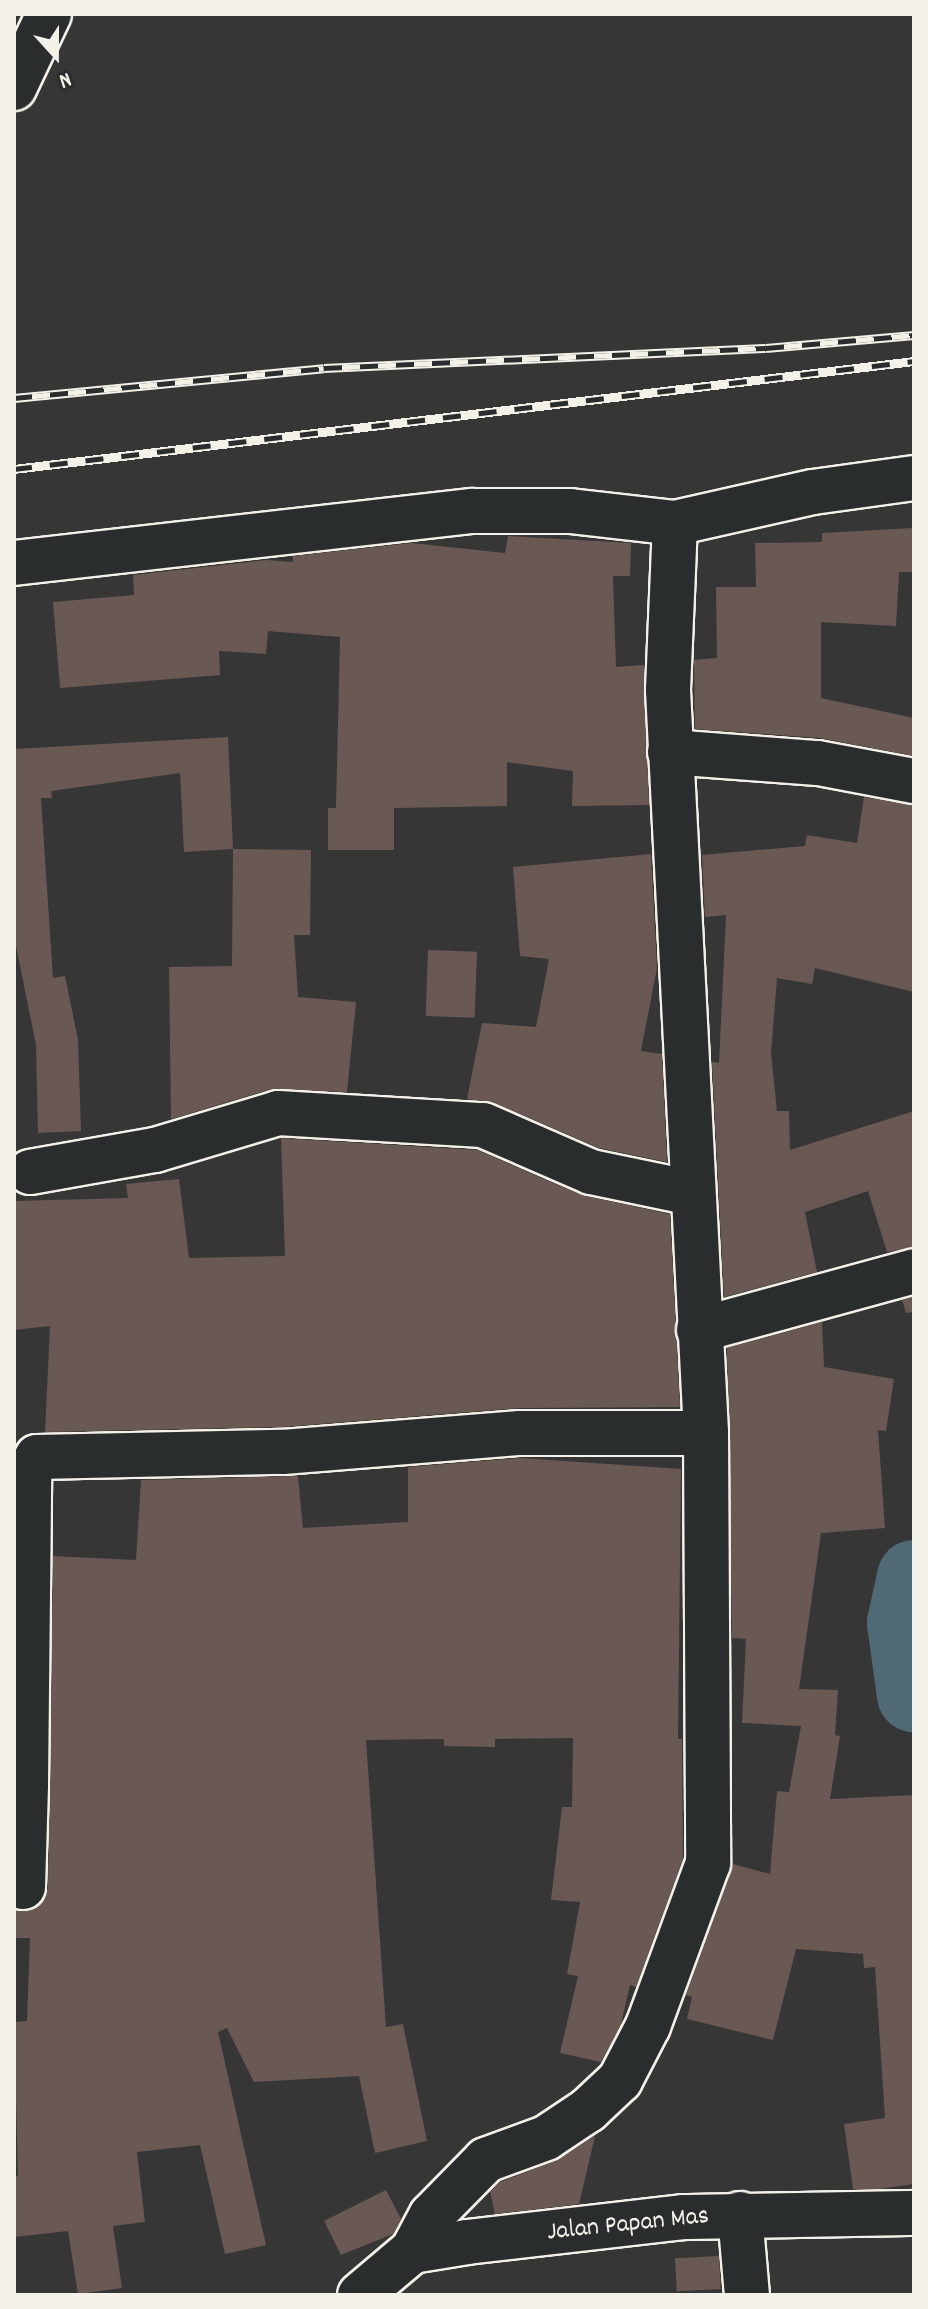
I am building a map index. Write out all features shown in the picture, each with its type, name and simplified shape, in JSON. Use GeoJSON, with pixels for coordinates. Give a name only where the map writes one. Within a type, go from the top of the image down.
{"type":"FeatureCollection","features":[{"type":"Feature","properties":{"kind":"street"},"geometry":{"type":"LineString","coordinates":[[14,88],[49,14]]}},
{"type":"Feature","properties":{"kind":"street"},"geometry":{"type":"LineString","coordinates":[[14,563],[472,511],[570,511],[675,523],[813,492],[914,478]]}},
{"type":"Feature","properties":{"kind":"street"},"geometry":{"type":"LineString","coordinates":[[360,2295],[412,2251],[431,2216],[486,2160],[546,2138],[588,2110],[620,2080],[648,2026],[708,1863],[706,1433],[668,690],[675,523]]}},
{"type":"Feature","properties":{"kind":"street"},"geometry":{"type":"LineString","coordinates":[[670,752],[818,763],[914,781]]}},
{"type":"Feature","properties":{"kind":"street"},"geometry":{"type":"LineString","coordinates":[[30,1172],[168,1147],[278,1113],[483,1125],[591,1172],[692,1193]]}},
{"type":"Feature","properties":{"kind":"street"},"geometry":{"type":"LineString","coordinates":[[699,1330],[914,1271]]}},
{"type":"Feature","properties":{"kind":"street"},"geometry":{"type":"LineString","coordinates":[[23,1887],[20,1784],[21,1473],[44,1454],[283,1452],[520,1433],[706,1433]]}},
{"type":"Feature","properties":{"kind":"street","name":"Jalan Papan Mas"},"geometry":{"type":"LineString","coordinates":[[412,2251],[740,2214],[914,2213]]}},
{"type":"Feature","properties":{"kind":"street"},"geometry":{"type":"LineString","coordinates":[[740,2214],[747,2295]]}},
{"type":"Feature","properties":{"kind":"building"},"geometry":{"type":"Polygon","coordinates":[[[914,528],[914,572],[899,572],[896,626],[821,622],[821,698],[914,718],[914,756],[820,738],[695,729],[694,660],[717,658],[716,587],[756,587],[755,543],[822,542],[822,533],[914,528]]]}},
{"type":"Feature","properties":{"kind":"building"},"geometry":{"type":"Polygon","coordinates":[[[508,536],[631,543],[630,576],[613,576],[616,667],[644,665],[649,805],[572,806],[573,771],[507,762],[507,806],[394,808],[394,850],[328,850],[328,808],[336,808],[340,637],[268,631],[266,654],[219,651],[220,675],[60,688],[53,602],[134,595],[133,575],[266,560],[293,562],[293,556],[411,543],[505,553],[508,536]]]}},
{"type":"Feature","properties":{"kind":"building"},"geometry":{"type":"Polygon","coordinates":[[[228,737],[233,849],[184,852],[180,773],[51,791],[52,798],[41,798],[53,978],[65,976],[78,1040],[81,1131],[38,1133],[36,1045],[14,936],[14,749],[228,737]]]}},
{"type":"Feature","properties":{"kind":"building"},"geometry":{"type":"Polygon","coordinates":[[[864,797],[914,805],[914,992],[815,968],[812,984],[777,978],[771,1053],[777,1111],[789,1111],[790,1150],[914,1111],[914,1247],[887,1252],[868,1191],[805,1212],[817,1272],[724,1297],[712,1062],[719,1063],[726,915],[705,917],[702,855],[805,846],[807,835],[857,843],[864,797]]]}},
{"type":"Feature","properties":{"kind":"building"},"geometry":{"type":"Polygon","coordinates":[[[233,849],[311,850],[310,935],[294,935],[298,997],[356,1002],[347,1092],[271,1089],[171,1119],[169,967],[232,966],[233,849]]]}},
{"type":"Feature","properties":{"kind":"building"},"geometry":{"type":"Polygon","coordinates":[[[651,854],[657,968],[641,1051],[662,1054],[667,1162],[599,1148],[493,1102],[467,1099],[482,1023],[536,1027],[549,959],[520,956],[513,867],[651,854]]]}},
{"type":"Feature","properties":{"kind":"building"},"geometry":{"type":"Polygon","coordinates":[[[428,950],[477,952],[475,1018],[426,1016],[428,950]]]}},
{"type":"Feature","properties":{"kind":"building"},"geometry":{"type":"Polygon","coordinates":[[[281,1138],[477,1150],[581,1195],[670,1214],[680,1407],[520,1408],[282,1427],[45,1432],[50,1326],[14,1330],[14,1201],[128,1198],[126,1184],[179,1179],[189,1258],[285,1256],[281,1138]]]}},
{"type":"Feature","properties":{"kind":"building"},"geometry":{"type":"Polygon","coordinates":[[[914,1297],[914,1312],[906,1313],[902,1300],[914,1297]]]}},
{"type":"Feature","properties":{"kind":"building"},"geometry":{"type":"Polygon","coordinates":[[[822,1322],[824,1367],[894,1379],[886,1431],[878,1430],[885,1528],[821,1533],[799,1689],[838,1690],[835,1735],[840,1736],[830,1799],[914,1795],[914,2184],[879,2189],[853,2189],[844,2124],[885,2118],[875,1967],[864,1968],[863,1954],[796,1949],[773,2040],[687,2019],[692,1997],[686,1995],[733,1864],[770,1874],[777,1791],[789,1792],[801,1726],[742,1723],[746,1639],[732,1638],[727,1348],[822,1322]]]}},
{"type":"Feature","properties":{"kind":"building"},"geometry":{"type":"Polygon","coordinates":[[[520,1458],[681,1469],[678,1739],[682,1739],[683,1859],[636,1987],[630,1985],[621,2024],[601,2062],[560,2053],[578,1976],[567,1974],[580,1902],[551,1900],[562,1807],[572,1807],[573,1738],[495,1739],[495,1747],[444,1746],[444,1739],[366,1740],[386,2027],[403,2024],[427,2141],[375,2153],[359,2076],[254,2082],[227,2028],[218,2032],[266,2245],[225,2254],[200,2145],[137,2152],[145,2222],[113,2226],[122,2288],[78,2294],[68,2231],[14,2237],[14,2176],[18,2176],[14,2022],[27,2021],[30,1938],[14,1938],[14,1910],[36,1909],[48,1888],[53,1556],[136,1560],[141,1480],[298,1476],[303,1528],[408,1522],[408,1467],[520,1458]]]}},
{"type":"Feature","properties":{"kind":"building"},"geometry":{"type":"Polygon","coordinates":[[[595,2136],[579,2204],[495,2214],[490,2192],[500,2182],[555,2161],[595,2136]]]}},
{"type":"Feature","properties":{"kind":"building"},"geometry":{"type":"Polygon","coordinates":[[[386,2190],[401,2219],[393,2234],[341,2255],[324,2221],[386,2190]]]}},
{"type":"Feature","properties":{"kind":"building"},"geometry":{"type":"Polygon","coordinates":[[[719,2256],[721,2289],[677,2291],[675,2258],[719,2256]]]}},
{"type":"Feature","properties":{"kind":"waterway"},"geometry":{"type":"LineString","coordinates":[[914,1577],[904,1623],[914,1695]]}},
{"type":"Feature","properties":{"kind":"railway"},"geometry":{"type":"LineString","coordinates":[[14,398],[324,368],[766,348],[914,335]]}},
{"type":"Feature","properties":{"kind":"railway"},"geometry":{"type":"LineString","coordinates":[[14,469],[914,361]]}}]}
